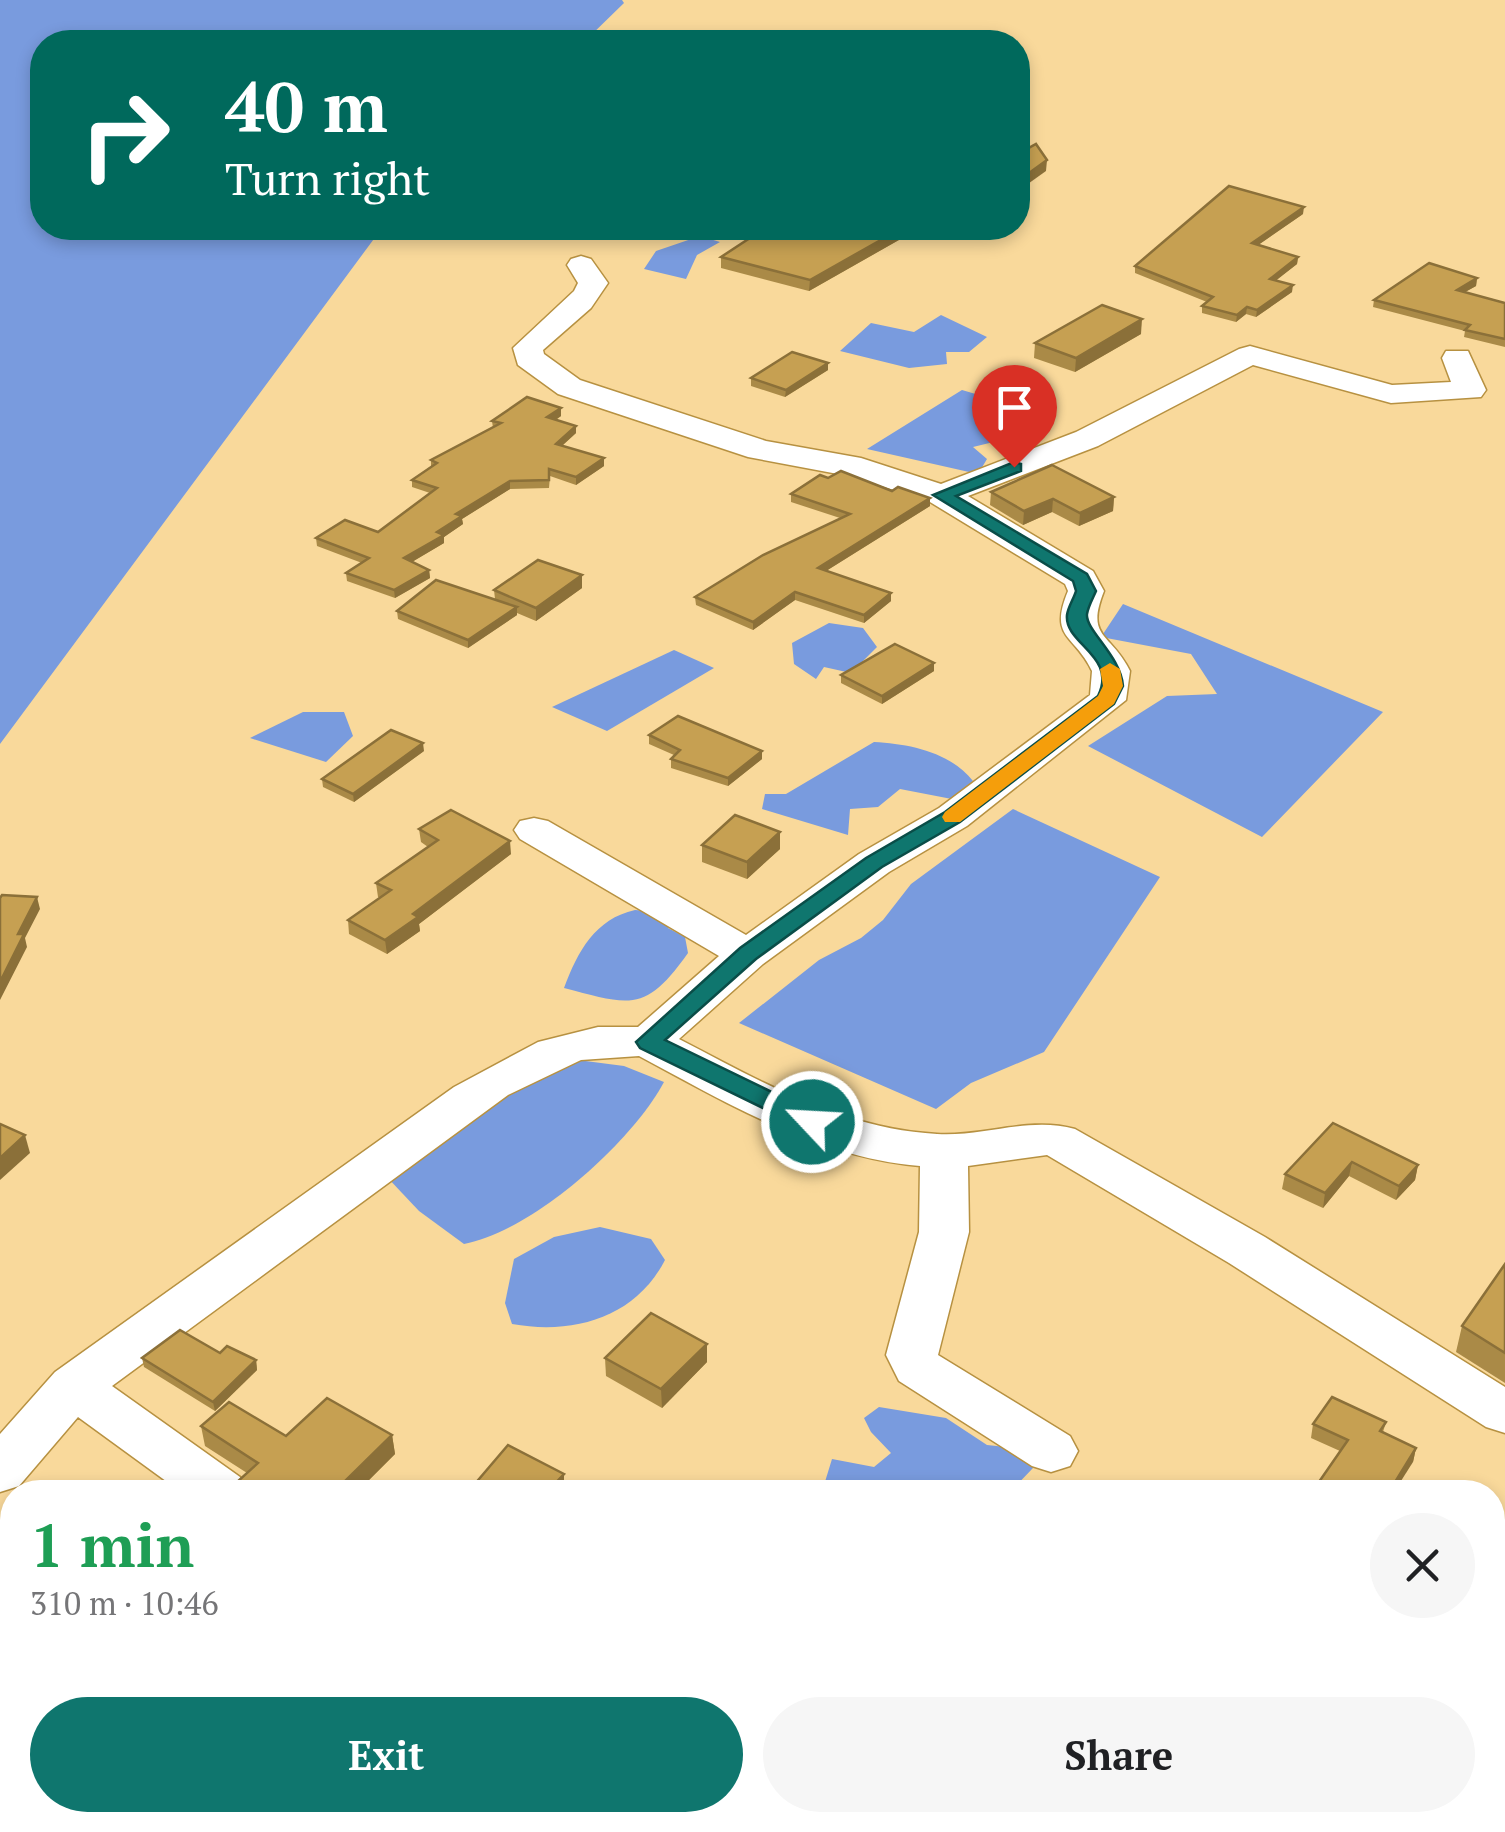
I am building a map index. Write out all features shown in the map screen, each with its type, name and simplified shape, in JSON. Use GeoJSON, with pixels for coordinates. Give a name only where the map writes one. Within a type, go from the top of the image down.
{"type":"FeatureCollection","features":[{"type":"Feature","properties":{"kind":"street"},"geometry":{"type":"LineString","coordinates":[[580,264],[593,282],[587,299],[546,328],[528,348],[529,358],[569,387],[760,450],[860,468],[942,495],[1081,578],[1086,591],[1077,614],[1078,624],[1106,658],[1113,686],[1106,700],[1091,713],[952,817],[874,862],[748,954],[648,1042]]}},
{"type":"Feature","properties":{"kind":"street"},"geometry":{"type":"LineString","coordinates":[[942,495],[1087,439],[1250,355],[1391,394],[1470,390],[1457,358]]}},
{"type":"Feature","properties":{"kind":"street"},"geometry":{"type":"LineString","coordinates":[[534,830],[748,954]]}},
{"type":"Feature","properties":{"kind":"street"},"geometry":{"type":"LineString","coordinates":[[0,1472],[74,1386],[470,1098],[524,1064],[582,1042],[618,1038],[648,1042],[812,1122],[902,1147],[944,1151],[1043,1138],[1074,1148],[1247,1250],[1505,1413]]}},
{"type":"Feature","properties":{"kind":"street"},"geometry":{"type":"LineString","coordinates":[[944,1151],[944,1232],[912,1356],[917,1367],[1051,1451]]}},
{"type":"Feature","properties":{"kind":"street"},"geometry":{"type":"LineString","coordinates":[[74,1386],[204,1480]]}},
{"type":"Feature","properties":{"kind":"water"},"geometry":{"type":"Polygon","coordinates":[[[0,0],[622,0],[624,3],[596,30],[30,30],[30,240],[373,240],[0,744],[0,0]]]}},
{"type":"Feature","properties":{"kind":"water"},"geometry":{"type":"Polygon","coordinates":[[[688,240],[720,242],[697,255],[686,279],[644,269],[656,251],[688,240]]]}},
{"type":"Feature","properties":{"kind":"water"},"geometry":{"type":"Polygon","coordinates":[[[941,315],[987,337],[969,352],[946,352],[947,364],[909,368],[840,351],[871,323],[914,332],[941,315]]]}},
{"type":"Feature","properties":{"kind":"water"},"geometry":{"type":"Polygon","coordinates":[[[962,390],[996,400],[1034,432],[973,447],[987,459],[978,474],[867,449],[962,390]]]}},
{"type":"Feature","properties":{"kind":"water"},"geometry":{"type":"Polygon","coordinates":[[[1123,604],[1383,712],[1262,837],[1088,746],[1167,696],[1217,694],[1191,654],[1101,637],[1123,604]]]}},
{"type":"Feature","properties":{"kind":"water"},"geometry":{"type":"Polygon","coordinates":[[[829,623],[863,628],[877,647],[851,673],[824,667],[816,679],[794,664],[792,643],[829,623]]]}},
{"type":"Feature","properties":{"kind":"water"},"geometry":{"type":"Polygon","coordinates":[[[674,650],[714,668],[607,731],[552,707],[674,650]]]}},
{"type":"Feature","properties":{"kind":"water"},"geometry":{"type":"Polygon","coordinates":[[[303,712],[344,712],[353,736],[326,762],[250,738],[303,712]]]}},
{"type":"Feature","properties":{"kind":"water"},"geometry":{"type":"Polygon","coordinates":[[[874,742],[941,756],[973,781],[957,800],[900,789],[878,807],[850,809],[848,835],[762,809],[765,794],[786,794],[874,742]]]}},
{"type":"Feature","properties":{"kind":"water"},"geometry":{"type":"Polygon","coordinates":[[[1013,809],[1160,877],[1044,1052],[971,1083],[936,1109],[739,1023],[819,960],[861,938],[883,920],[911,884],[1013,809]]]}},
{"type":"Feature","properties":{"kind":"water"},"geometry":{"type":"Polygon","coordinates":[[[635,910],[670,913],[668,928],[685,937],[688,953],[673,973],[660,987],[635,1000],[605,998],[564,988],[590,938],[609,921],[635,910]]]}},
{"type":"Feature","properties":{"kind":"water"},"geometry":{"type":"Polygon","coordinates":[[[570,1059],[624,1066],[664,1082],[649,1106],[605,1156],[578,1181],[520,1222],[464,1244],[419,1211],[386,1176],[499,1101],[570,1059]]]}},
{"type":"Feature","properties":{"kind":"water"},"geometry":{"type":"Polygon","coordinates":[[[600,1227],[651,1239],[665,1260],[652,1280],[637,1296],[600,1318],[557,1327],[512,1324],[505,1303],[514,1259],[554,1237],[600,1227]]]}},
{"type":"Feature","properties":{"kind":"water"},"geometry":{"type":"Polygon","coordinates":[[[879,1407],[946,1418],[987,1445],[1026,1449],[1033,1468],[1022,1480],[826,1480],[832,1459],[874,1467],[891,1453],[871,1432],[864,1418],[879,1407]]]}},
{"type":"Feature","properties":{"kind":"building"},"geometry":{"type":"Polygon","coordinates":[[[1036,144],[1047,160],[1030,172],[1030,147],[1036,144]]]}},
{"type":"Feature","properties":{"kind":"building"},"geometry":{"type":"Polygon","coordinates":[[[1229,186],[1304,207],[1252,243],[1298,257],[1270,279],[1293,285],[1257,310],[1247,307],[1237,315],[1202,306],[1213,297],[1135,266],[1229,186]]]}},
{"type":"Feature","properties":{"kind":"building"},"geometry":{"type":"Polygon","coordinates":[[[747,240],[881,240],[810,280],[721,257],[747,240]]]}},
{"type":"Feature","properties":{"kind":"building"},"geometry":{"type":"Polygon","coordinates":[[[1429,263],[1477,278],[1457,290],[1505,303],[1505,339],[1465,330],[1470,325],[1374,300],[1429,263]]]}},
{"type":"Feature","properties":{"kind":"building"},"geometry":{"type":"Polygon","coordinates":[[[1102,305],[1142,319],[1076,358],[1035,343],[1102,305]]]}},
{"type":"Feature","properties":{"kind":"building"},"geometry":{"type":"Polygon","coordinates":[[[792,352],[828,363],[786,390],[751,378],[792,352]]]}},
{"type":"Feature","properties":{"kind":"building"},"geometry":{"type":"Polygon","coordinates":[[[527,397],[561,408],[547,417],[576,426],[556,444],[604,458],[576,477],[549,469],[549,480],[510,481],[456,514],[462,516],[437,532],[444,535],[404,558],[429,570],[394,590],[346,573],[369,558],[316,538],[345,520],[378,532],[437,488],[412,480],[437,463],[431,460],[501,423],[492,421],[527,397]]]}},
{"type":"Feature","properties":{"kind":"building"},"geometry":{"type":"Polygon","coordinates":[[[1052,465],[1114,497],[1080,513],[1053,499],[1024,511],[991,492],[1052,465]]]}},
{"type":"Feature","properties":{"kind":"building"},"geometry":{"type":"Polygon","coordinates":[[[841,471],[892,491],[898,487],[930,498],[818,568],[891,593],[864,615],[795,592],[753,622],[695,597],[763,555],[850,514],[791,494],[820,475],[828,478],[841,471]]]}},
{"type":"Feature","properties":{"kind":"building"},"geometry":{"type":"Polygon","coordinates":[[[538,560],[582,575],[536,608],[494,590],[538,560]]]}},
{"type":"Feature","properties":{"kind":"building"},"geometry":{"type":"Polygon","coordinates":[[[436,580],[517,607],[468,640],[397,611],[436,580]]]}},
{"type":"Feature","properties":{"kind":"building"},"geometry":{"type":"Polygon","coordinates":[[[895,644],[934,663],[882,696],[841,675],[895,644]]]}},
{"type":"Feature","properties":{"kind":"building"},"geometry":{"type":"Polygon","coordinates":[[[678,716],[762,751],[728,778],[671,759],[680,750],[649,735],[678,716]]]}},
{"type":"Feature","properties":{"kind":"building"},"geometry":{"type":"Polygon","coordinates":[[[391,730],[423,743],[353,794],[322,779],[391,730]]]}},
{"type":"Feature","properties":{"kind":"building"},"geometry":{"type":"Polygon","coordinates":[[[451,810],[510,841],[385,940],[348,920],[391,890],[376,883],[438,840],[419,829],[451,810]]]}},
{"type":"Feature","properties":{"kind":"building"},"geometry":{"type":"Polygon","coordinates":[[[735,815],[780,832],[747,862],[702,845],[735,815]]]}},
{"type":"Feature","properties":{"kind":"building"},"geometry":{"type":"Polygon","coordinates":[[[37,897],[0,982],[0,898],[37,897]]]}},
{"type":"Feature","properties":{"kind":"building"},"geometry":{"type":"Polygon","coordinates":[[[1333,1123],[1418,1165],[1399,1186],[1352,1162],[1325,1193],[1285,1174],[1333,1123]]]}},
{"type":"Feature","properties":{"kind":"building"},"geometry":{"type":"Polygon","coordinates":[[[0,1124],[25,1135],[0,1158],[0,1124]]]}},
{"type":"Feature","properties":{"kind":"building"},"geometry":{"type":"Polygon","coordinates":[[[1505,1264],[1505,1353],[1462,1326],[1505,1264]]]}},
{"type":"Feature","properties":{"kind":"building"},"geometry":{"type":"Polygon","coordinates":[[[651,1313],[707,1344],[661,1389],[605,1358],[651,1313]]]}},
{"type":"Feature","properties":{"kind":"building"},"geometry":{"type":"Polygon","coordinates":[[[180,1330],[220,1353],[227,1346],[256,1360],[213,1402],[142,1358],[180,1330]]]}},
{"type":"Feature","properties":{"kind":"building"},"geometry":{"type":"Polygon","coordinates":[[[1332,1397],[1386,1422],[1380,1431],[1416,1448],[1396,1480],[1320,1480],[1348,1440],[1313,1424],[1332,1397]]]}},
{"type":"Feature","properties":{"kind":"building"},"geometry":{"type":"Polygon","coordinates":[[[327,1398],[392,1435],[346,1480],[239,1480],[258,1463],[201,1426],[229,1402],[286,1436],[327,1398]]]}},
{"type":"Feature","properties":{"kind":"building"},"geometry":{"type":"Polygon","coordinates":[[[508,1445],[564,1474],[558,1480],[478,1480],[508,1445]]]}},
{"type":"Feature","properties":{"kind":"slow traffic"},"geometry":{"type":"LineString","coordinates":[[952,817],[1106,700],[1113,686],[1110,669]]}},
{"type":"Feature","properties":{"kind":"route"},"geometry":{"type":"LineString","coordinates":[[812,1122],[648,1042],[748,954],[874,862],[952,817],[1106,700],[1113,686],[1112,674],[1106,658],[1078,624],[1077,614],[1086,591],[1081,578],[942,495],[1014,467]]}}]}
